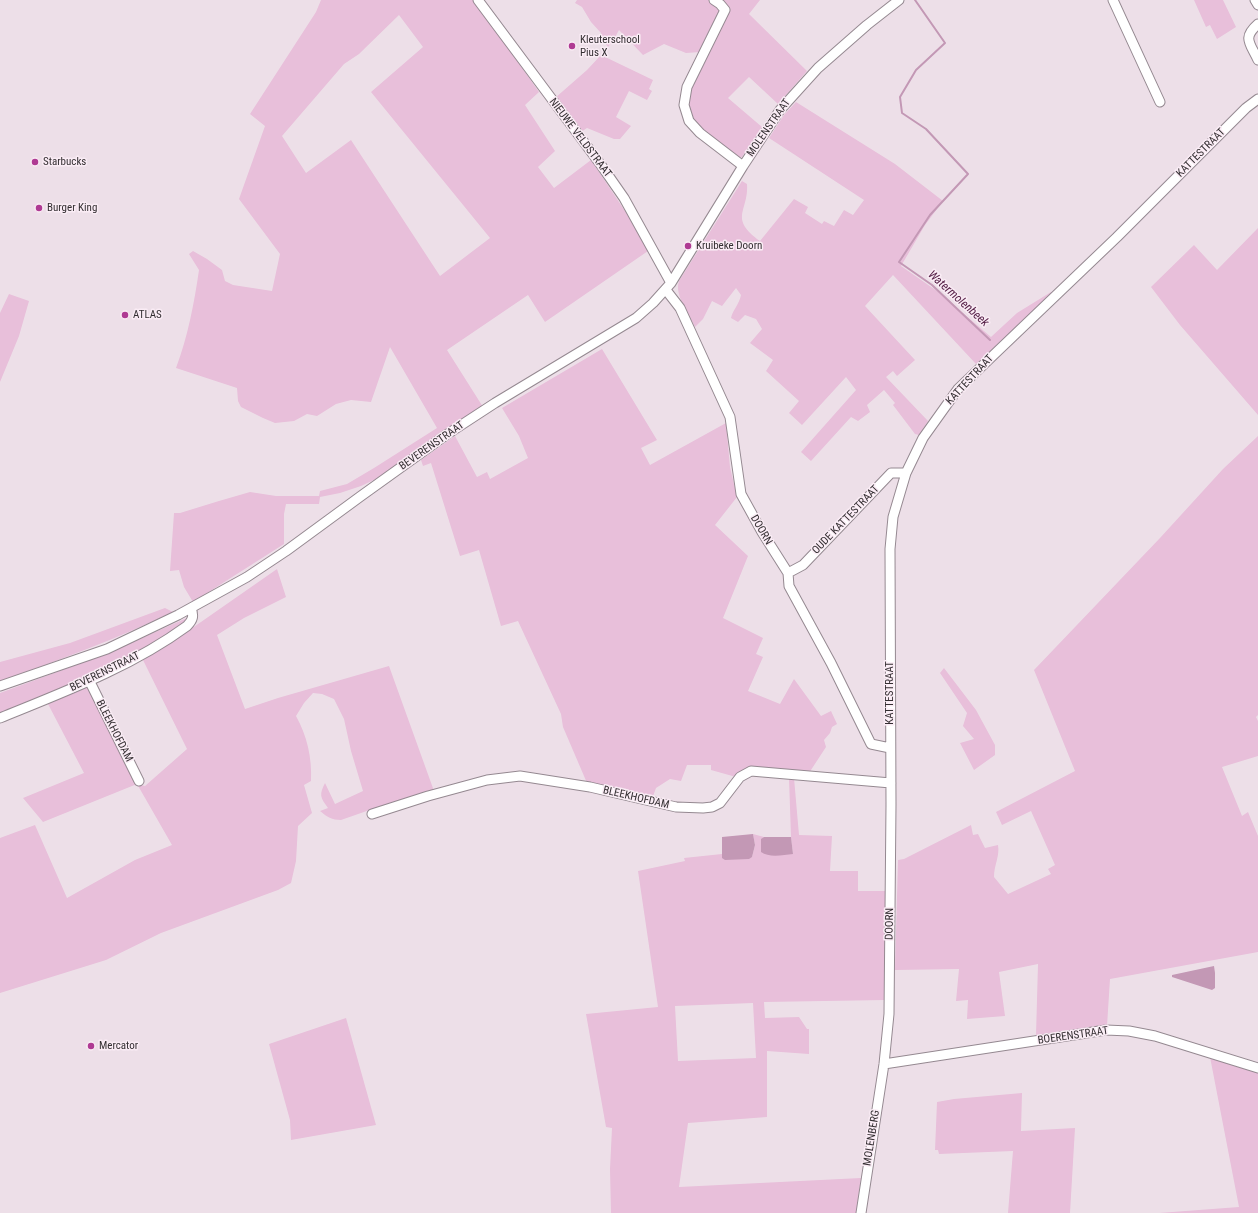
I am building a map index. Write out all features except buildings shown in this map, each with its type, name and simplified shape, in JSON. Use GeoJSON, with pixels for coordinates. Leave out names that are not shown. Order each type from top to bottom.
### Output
{"type":"FeatureCollection","features":[{"type":"Feature","properties":{"kind":"street","name":"NIEUWE VELDSTRAAT"},"geometry":{"type":"LineString","coordinates":[[478,0],[620,193],[668,286]]}},
{"type":"Feature","properties":{"kind":"street"},"geometry":{"type":"LineString","coordinates":[[714,0],[725,10],[687,87],[684,104],[689,121],[700,133],[743,166]]}},
{"type":"Feature","properties":{"kind":"street","name":"MOLENSTRAAT"},"geometry":{"type":"LineString","coordinates":[[668,286],[780,110],[818,68],[867,25],[899,0]]}},
{"type":"Feature","properties":{"kind":"street"},"geometry":{"type":"LineString","coordinates":[[1113,0],[1160,102]]}},
{"type":"Feature","properties":{"kind":"street"},"geometry":{"type":"LineString","coordinates":[[1256,0],[1258,5]]}},
{"type":"Feature","properties":{"kind":"street"},"geometry":{"type":"LineString","coordinates":[[1258,24],[1250,31],[1248,35],[1249,42],[1258,60]]}},
{"type":"Feature","properties":{"kind":"street","name":"KATTESTRAAT"},"geometry":{"type":"LineString","coordinates":[[891,783],[891,541],[893,517],[906,473],[923,438],[958,389],[1117,237],[1246,108],[1258,99]]}},
{"type":"Feature","properties":{"kind":"street","name":"DOORN"},"geometry":{"type":"LineString","coordinates":[[668,286],[680,308],[730,417],[741,494],[762,532],[788,573],[789,586],[831,663],[871,744],[890,748]]}},
{"type":"Feature","properties":{"kind":"street","name":"BEVERENSTRAAT"},"geometry":{"type":"LineString","coordinates":[[0,686],[107,649],[191,608],[247,577],[286,551],[446,435],[495,403],[636,318],[668,286]]}},
{"type":"Feature","properties":{"kind":"street","name":"OUDE KATTESTRAAT"},"geometry":{"type":"LineString","coordinates":[[788,573],[803,565],[891,473],[906,473]]}},
{"type":"Feature","properties":{"kind":"street","name":"BEVERENSTRAAT"},"geometry":{"type":"LineString","coordinates":[[0,718],[90,682],[138,657],[188,626],[192,622],[193,617],[191,608]]}},
{"type":"Feature","properties":{"kind":"street","name":"BLEEKHOFDAM"},"geometry":{"type":"LineString","coordinates":[[90,682],[139,781]]}},
{"type":"Feature","properties":{"kind":"street","name":"BLEEKHOFDAM"},"geometry":{"type":"LineString","coordinates":[[372,814],[428,796],[487,780],[520,776],[590,787],[676,806],[695,808],[712,807],[720,803],[740,777],[751,771],[891,783]]}},
{"type":"Feature","properties":{"kind":"street","name":"DOORN"},"geometry":{"type":"LineString","coordinates":[[884,1064],[889,1014],[891,783]]}},
{"type":"Feature","properties":{"kind":"street","name":"BOERENSTRAAT"},"geometry":{"type":"LineString","coordinates":[[884,1064],[1106,1030],[1129,1031],[1155,1036],[1258,1068]]}},
{"type":"Feature","properties":{"kind":"street","name":"MOLENBERG"},"geometry":{"type":"LineString","coordinates":[[861,1213],[884,1064]]}},
{"type":"Feature","properties":{"kind":"shaded area"},"geometry":{"type":"Polygon","coordinates":[[[321,0],[474,0],[539,92],[525,105],[555,151],[538,167],[554,188],[591,160],[625,211],[648,251],[545,322],[528,295],[447,350],[483,407],[378,478],[340,493],[320,497],[319,504],[286,504],[284,514],[284,544],[193,602],[184,587],[179,570],[170,571],[174,513],[180,513],[250,492],[276,496],[319,496],[320,491],[347,484],[437,428],[390,347],[371,402],[351,400],[336,404],[317,416],[307,414],[294,421],[275,423],[241,407],[238,401],[237,388],[176,368],[190,320],[199,270],[189,254],[193,251],[207,259],[222,270],[225,281],[233,285],[272,291],[280,254],[239,199],[265,126],[250,114],[316,12],[321,0]],[[399,15],[359,54],[344,64],[282,136],[306,173],[351,140],[440,276],[490,238],[371,92],[423,47],[399,15]]]}},
{"type":"Feature","properties":{"kind":"shaded area"},"geometry":{"type":"Polygon","coordinates":[[[577,0],[760,0],[749,14],[807,71],[778,104],[749,77],[728,98],[762,127],[742,157],[738,158],[692,119],[688,105],[691,89],[707,55],[700,52],[686,53],[664,44],[643,55],[619,30],[608,47],[603,40],[601,33],[591,22],[582,7],[575,3],[577,0]]]}},
{"type":"Feature","properties":{"kind":"shaded area"},"geometry":{"type":"Polygon","coordinates":[[[1194,0],[1223,0],[1236,27],[1217,39],[1210,25],[1206,27],[1194,0]]]}},
{"type":"Feature","properties":{"kind":"shaded area"},"geometry":{"type":"Polygon","coordinates":[[[601,55],[653,80],[649,89],[652,91],[647,100],[629,91],[616,117],[631,126],[620,139],[614,139],[587,128],[581,132],[555,98],[587,70],[601,55]]]}},
{"type":"Feature","properties":{"kind":"shaded area"},"geometry":{"type":"Polygon","coordinates":[[[796,102],[895,164],[943,201],[925,225],[901,266],[937,291],[991,337],[1017,313],[1051,292],[1053,294],[976,364],[893,275],[865,306],[915,360],[897,376],[893,371],[886,377],[928,421],[919,435],[915,434],[893,405],[895,403],[884,390],[867,405],[870,412],[858,421],[851,417],[811,461],[801,452],[856,390],[846,377],[802,425],[789,413],[799,401],[766,371],[773,360],[750,343],[762,329],[756,319],[745,315],[738,322],[731,318],[741,295],[736,288],[722,306],[712,301],[703,319],[695,327],[680,298],[678,286],[679,281],[742,181],[747,184],[747,193],[742,220],[750,233],[760,241],[794,199],[808,207],[805,213],[822,224],[824,221],[834,226],[844,210],[853,215],[864,200],[769,138],[784,115],[796,102]]]}},
{"type":"Feature","properties":{"kind":"shaded area"},"geometry":{"type":"Polygon","coordinates":[[[1258,228],[1258,415],[1180,325],[1151,287],[1194,245],[1217,270],[1258,228]]]}},
{"type":"Feature","properties":{"kind":"shaded area"},"geometry":{"type":"Polygon","coordinates":[[[9,294],[29,301],[19,336],[0,382],[0,313],[9,294]]]}},
{"type":"Feature","properties":{"kind":"shaded area"},"geometry":{"type":"Polygon","coordinates":[[[602,349],[657,440],[641,448],[650,465],[726,423],[730,467],[737,497],[715,525],[748,556],[723,618],[763,638],[756,654],[763,657],[748,691],[780,704],[794,679],[821,716],[831,711],[837,724],[832,727],[830,733],[824,740],[826,747],[809,773],[754,767],[744,770],[736,777],[711,770],[711,765],[687,765],[681,781],[670,779],[656,788],[652,799],[624,797],[573,789],[574,781],[587,783],[563,727],[561,714],[518,621],[501,626],[479,550],[460,556],[431,463],[423,466],[421,460],[455,436],[477,477],[487,472],[490,479],[528,458],[519,436],[502,408],[602,349]]]}},
{"type":"Feature","properties":{"kind":"shaded area"},"geometry":{"type":"Polygon","coordinates":[[[1258,436],[1258,715],[1256,717],[1258,721],[1258,756],[1222,767],[1242,816],[1248,812],[1258,836],[1258,952],[1110,979],[1107,1026],[1036,1035],[1038,964],[999,972],[1005,1016],[967,1019],[968,1000],[956,1001],[959,969],[895,970],[898,860],[904,859],[971,825],[973,835],[978,834],[985,848],[998,845],[994,877],[1008,894],[1051,874],[1048,869],[1055,865],[1031,811],[1002,825],[996,812],[1075,771],[1034,670],[1160,538],[1223,469],[1258,436]]]}},
{"type":"Feature","properties":{"kind":"shaded area"},"geometry":{"type":"Polygon","coordinates":[[[277,569],[286,597],[244,618],[217,635],[245,709],[389,666],[434,791],[381,806],[341,820],[332,819],[320,811],[328,808],[321,796],[325,783],[335,804],[363,791],[351,751],[344,719],[334,699],[322,694],[313,693],[304,703],[296,716],[306,739],[310,755],[311,781],[304,785],[312,813],[298,826],[296,861],[291,883],[278,890],[161,933],[106,960],[0,993],[0,838],[35,825],[67,898],[135,860],[172,845],[137,784],[145,786],[187,749],[143,660],[178,638],[277,569]]]}},
{"type":"Feature","properties":{"kind":"shaded area"},"geometry":{"type":"Polygon","coordinates":[[[165,608],[173,612],[88,649],[0,681],[0,662],[70,643],[165,608]]]}},
{"type":"Feature","properties":{"kind":"shaded area"},"geometry":{"type":"Polygon","coordinates":[[[189,617],[188,623],[130,658],[0,714],[0,693],[106,654],[189,617]]]}},
{"type":"Feature","properties":{"kind":"shaded area"},"geometry":{"type":"Polygon","coordinates":[[[944,668],[976,710],[995,745],[995,755],[974,770],[960,743],[974,739],[963,726],[967,713],[940,673],[944,668]]]}},
{"type":"Feature","properties":{"kind":"shaded area"},"geometry":{"type":"Polygon","coordinates":[[[87,687],[137,784],[43,822],[23,798],[84,773],[48,704],[87,687]]]}},
{"type":"Feature","properties":{"kind":"shaded area"},"geometry":{"type":"Polygon","coordinates":[[[789,778],[794,778],[799,835],[832,836],[830,871],[858,871],[858,891],[885,891],[885,1000],[764,1002],[765,1018],[799,1017],[807,1029],[809,1029],[809,1054],[767,1051],[767,1117],[688,1123],[679,1187],[861,1178],[856,1213],[611,1213],[610,1169],[612,1128],[606,1127],[586,1014],[658,1007],[638,871],[685,861],[684,858],[722,854],[722,858],[752,857],[755,845],[753,834],[764,837],[761,840],[761,852],[793,854],[789,778]],[[753,1003],[675,1006],[678,1061],[756,1058],[753,1003]]]}},
{"type":"Feature","properties":{"kind":"shaded area"},"geometry":{"type":"Polygon","coordinates":[[[753,834],[755,845],[752,857],[749,859],[725,860],[722,858],[722,837],[753,834]]]}},
{"type":"Feature","properties":{"kind":"shaded area"},"geometry":{"type":"Polygon","coordinates":[[[764,837],[791,837],[793,854],[772,856],[764,854],[761,852],[761,839],[764,837]]]}},
{"type":"Feature","properties":{"kind":"shaded area"},"geometry":{"type":"Polygon","coordinates":[[[1214,966],[1215,988],[1212,990],[1172,977],[1172,975],[1214,966]]]}},
{"type":"Feature","properties":{"kind":"shaded area"},"geometry":{"type":"Polygon","coordinates":[[[346,1018],[376,1125],[291,1140],[290,1120],[269,1044],[346,1018]]]}},
{"type":"Feature","properties":{"kind":"shaded area"},"geometry":{"type":"Polygon","coordinates":[[[1210,1057],[1258,1071],[1258,1213],[1159,1213],[1239,1207],[1210,1057]]]}},
{"type":"Feature","properties":{"kind":"shaded area"},"geometry":{"type":"Polygon","coordinates":[[[1022,1093],[1021,1131],[1075,1128],[1070,1213],[1008,1213],[1013,1151],[939,1154],[938,1150],[935,1150],[937,1102],[1022,1093]]]}},
{"type":"Feature","properties":{"kind":"waterway","name":"Watermolenbeek"},"geometry":{"type":"LineString","coordinates":[[915,0],[945,43],[916,70],[900,97],[902,113],[926,129],[968,174],[930,215],[899,262],[932,285],[990,340]]}},
{"type":"Feature","properties":{"kind":"place","name":"Kleuterschool Pius X"},"geometry":{"type":"Point","coordinates":[572,46]}},
{"type":"Feature","properties":{"kind":"place","name":"Starbucks"},"geometry":{"type":"Point","coordinates":[35,162]}},
{"type":"Feature","properties":{"kind":"place","name":"Burger King"},"geometry":{"type":"Point","coordinates":[39,208]}},
{"type":"Feature","properties":{"kind":"place","name":"Kruibeke Doorn"},"geometry":{"type":"Point","coordinates":[688,246]}},
{"type":"Feature","properties":{"kind":"place","name":"ATLAS"},"geometry":{"type":"Point","coordinates":[125,315]}},
{"type":"Feature","properties":{"kind":"place","name":"Mercator"},"geometry":{"type":"Point","coordinates":[91,1046]}}]}
